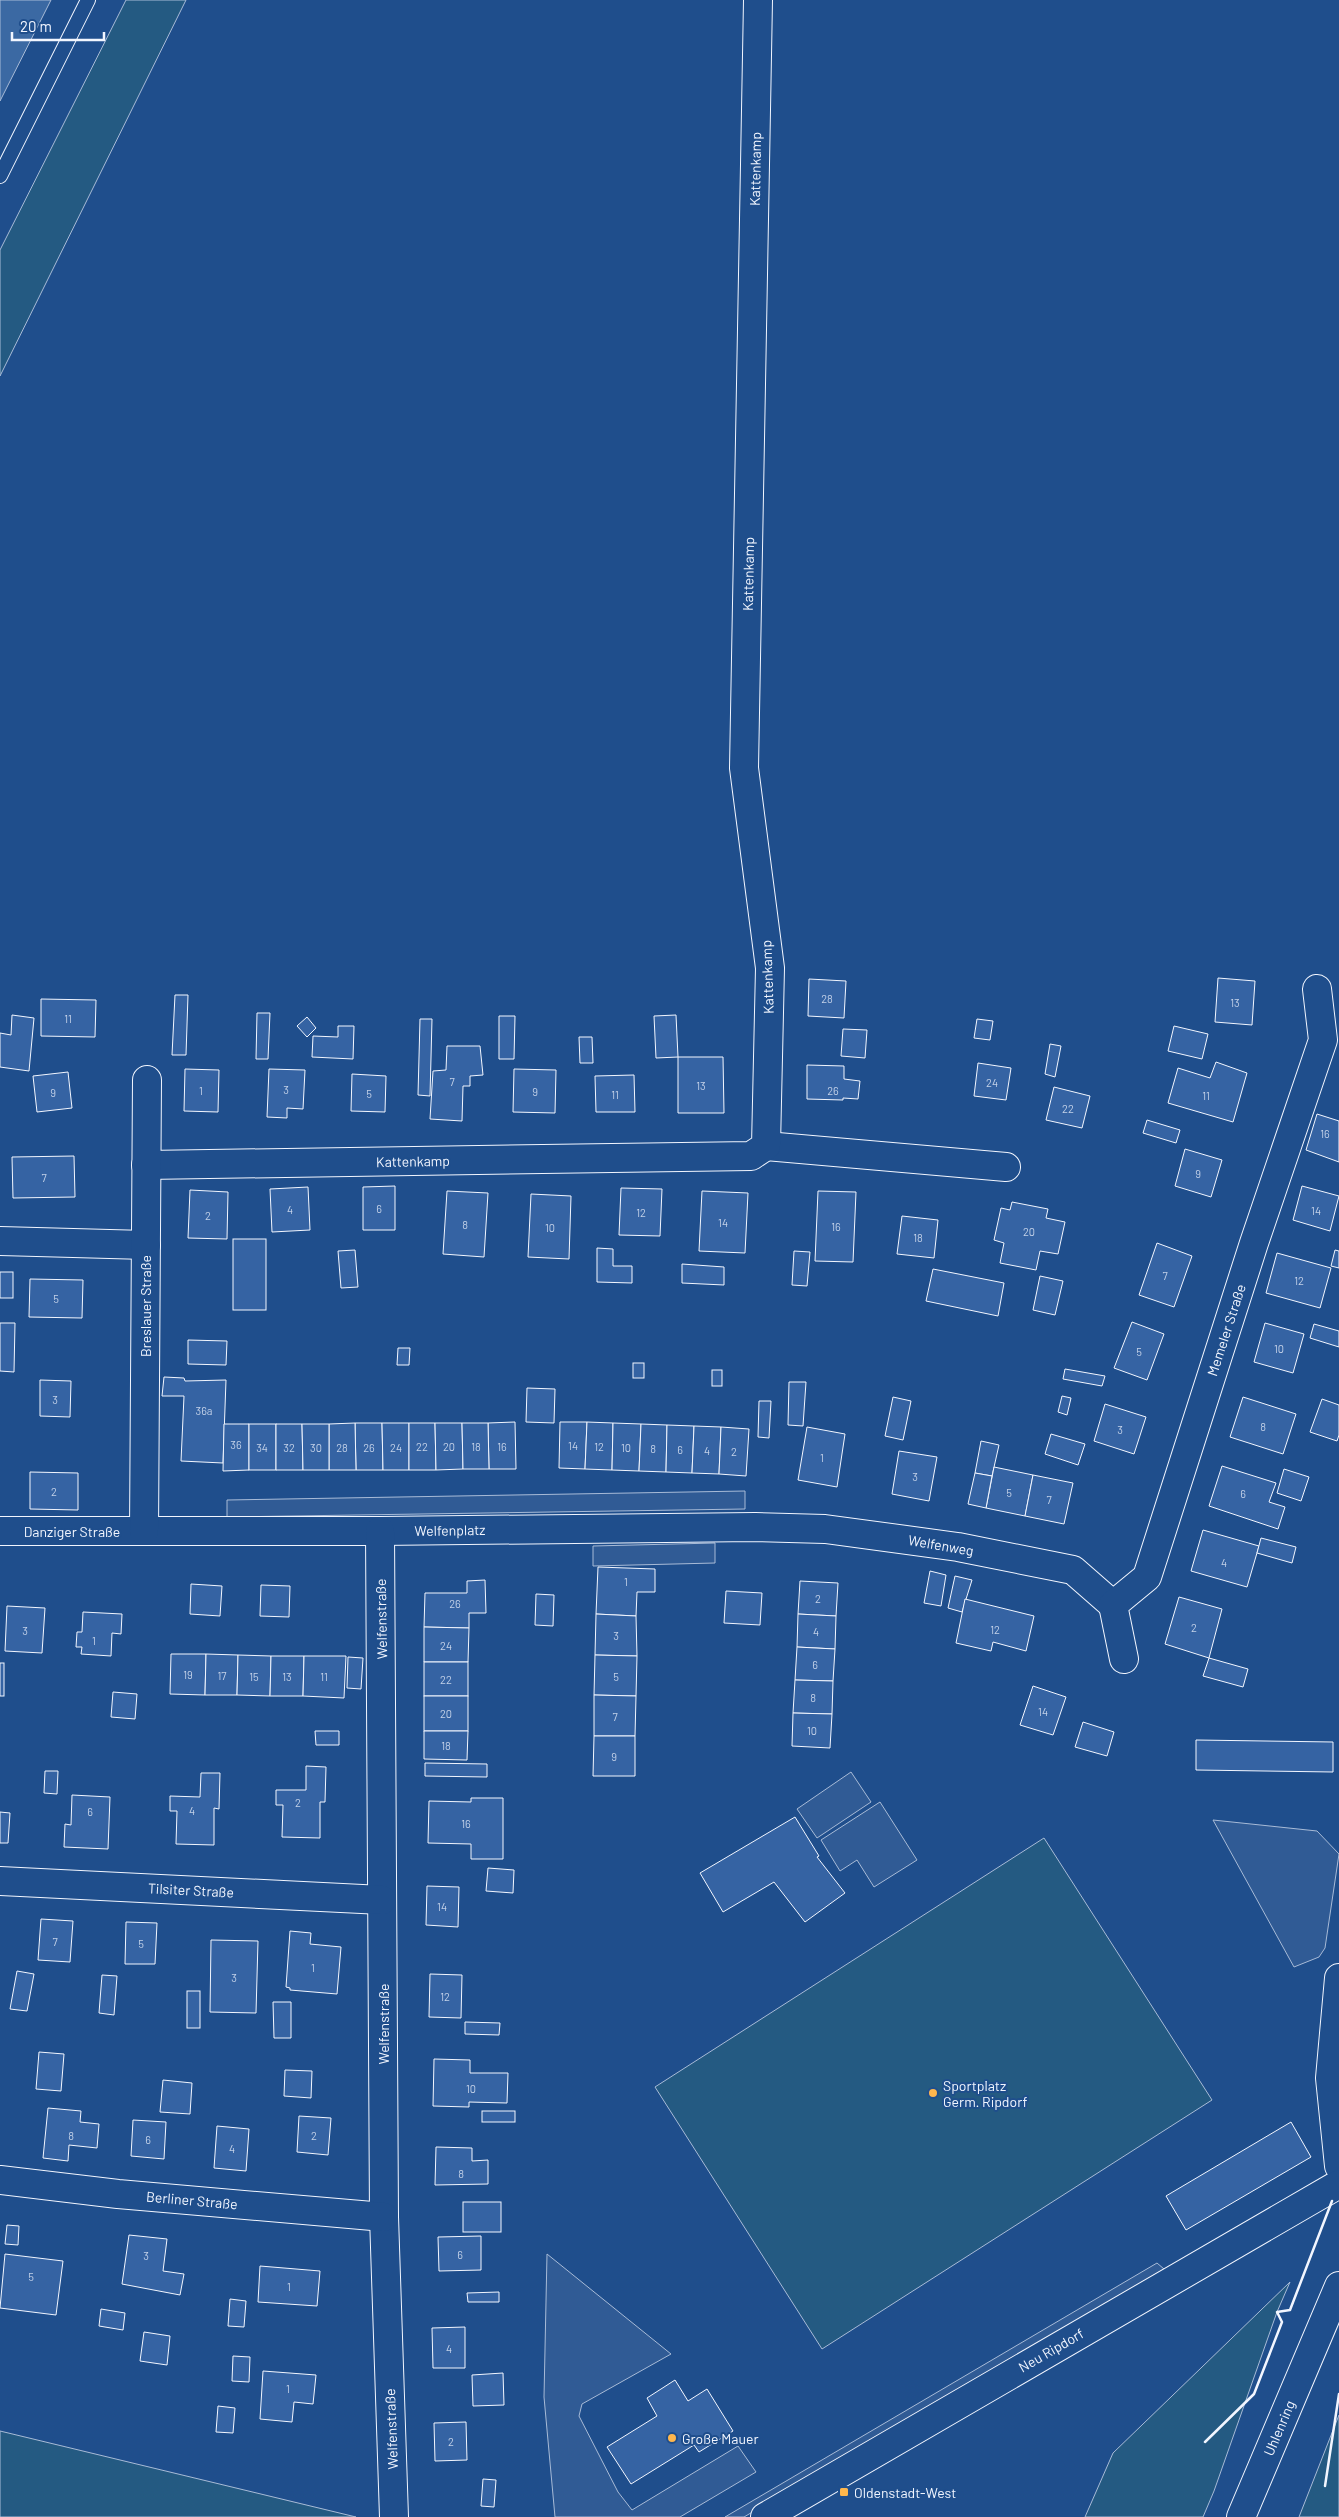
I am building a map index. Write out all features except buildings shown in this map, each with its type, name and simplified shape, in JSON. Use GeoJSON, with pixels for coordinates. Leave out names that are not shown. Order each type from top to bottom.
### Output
{"type":"FeatureCollection","features":[{"type":"Feature","properties":{"kind":"main road","name":"Kattenkamp"},"geometry":{"type":"LineString","coordinates":[[758,0],[744,768],[770,968],[766,1146]]}},
{"type":"Feature","properties":{"kind":"main road","name":"Memeler Straße"},"geometry":{"type":"LineString","coordinates":[[1113,1605],[1146,1577],[1254,1243],[1323,1040],[1317,988]]}},
{"type":"Feature","properties":{"kind":"main road","name":"Breslauer Straße"},"geometry":{"type":"LineString","coordinates":[[144,1531],[147,1080]]}},
{"type":"Feature","properties":{"kind":"main road","name":"Kattenkamp"},"geometry":{"type":"LineString","coordinates":[[146,1165],[751,1156],[766,1146],[1006,1166]]}},
{"type":"Feature","properties":{"kind":"main road"},"geometry":{"type":"LineString","coordinates":[[0,1240],[146,1245]]}},
{"type":"Feature","properties":{"kind":"main road","name":"Welfenweg"},"geometry":{"type":"LineString","coordinates":[[756,1527],[825,1529],[866,1533],[958,1547],[1073,1570],[1113,1605]]}},
{"type":"Feature","properties":{"kind":"main road","name":"Welfenplatz"},"geometry":{"type":"LineString","coordinates":[[144,1531],[380,1531],[756,1527]]}},
{"type":"Feature","properties":{"kind":"main road","name":"Danziger Straße"},"geometry":{"type":"LineString","coordinates":[[0,1532],[144,1531]]}},
{"type":"Feature","properties":{"kind":"main road","name":"Welfenstraße"},"geometry":{"type":"LineString","coordinates":[[380,1531],[383,1719],[384,2217],[394,2517]]}},
{"type":"Feature","properties":{"kind":"main road"},"geometry":{"type":"LineString","coordinates":[[1113,1605],[1124,1659]]}},
{"type":"Feature","properties":{"kind":"main road","name":"Tilsiter Straße"},"geometry":{"type":"LineString","coordinates":[[0,1881],[382,1900]]}},
{"type":"Feature","properties":{"kind":"main road"},"geometry":{"type":"LineString","coordinates":[[1339,1978],[1330,2078],[1339,2166]]}},
{"type":"Feature","properties":{"kind":"main road","name":"Berliner Straße"},"geometry":{"type":"LineString","coordinates":[[0,2180],[118,2194],[384,2217]]}},
{"type":"Feature","properties":{"kind":"main road","name":"Neu Ripdorf"},"geometry":{"type":"LineString","coordinates":[[765,2517],[1339,2184]]}},
{"type":"Feature","properties":{"kind":"main road","name":"Uhlenring"},"geometry":{"type":"LineString","coordinates":[[1240,2517],[1339,2286]]}},
{"type":"Feature","properties":{"kind":"lane"},"geometry":{"type":"LineString","coordinates":[[0,176],[88,0]]}},
{"type":"Feature","properties":{"kind":"shaded area"},"geometry":{"type":"Polygon","coordinates":[[[0,0],[51,0],[0,101],[0,0]]]}},
{"type":"Feature","properties":{"kind":"shaded area"},"geometry":{"type":"Polygon","coordinates":[[[126,0],[186,0],[0,376],[0,250],[126,0]]]}},
{"type":"Feature","properties":{"kind":"shaded area"},"geometry":{"type":"Polygon","coordinates":[[[745,1491],[745,1509],[227,1517],[227,1500],[745,1491]]]}},
{"type":"Feature","properties":{"kind":"shaded area"},"geometry":{"type":"Polygon","coordinates":[[[715,1543],[715,1563],[593,1566],[593,1546],[715,1543]]]}},
{"type":"Feature","properties":{"kind":"shaded area"},"geometry":{"type":"Polygon","coordinates":[[[851,1772],[871,1802],[817,1838],[797,1809],[851,1772]]]}},
{"type":"Feature","properties":{"kind":"shaded area"},"geometry":{"type":"Polygon","coordinates":[[[880,1802],[917,1860],[874,1887],[857,1860],[840,1871],[821,1840],[880,1802]]]}},
{"type":"Feature","properties":{"kind":"shaded area"},"geometry":{"type":"Polygon","coordinates":[[[1213,1820],[1317,1831],[1339,1854],[1325,1948],[1319,1957],[1294,1967],[1213,1820]]]}},
{"type":"Feature","properties":{"kind":"shaded area","name":"Sportplatz Germ. Ripdorf"},"geometry":{"type":"Polygon","coordinates":[[[1044,1838],[1212,2100],[822,2349],[655,2087],[1044,1838]]]}},
{"type":"Feature","properties":{"kind":"shaded area"},"geometry":{"type":"Polygon","coordinates":[[[547,2254],[671,2354],[582,2404],[579,2416],[618,2492],[632,2510],[738,2446],[756,2472],[680,2517],[555,2517],[544,2397],[547,2254]]]}},
{"type":"Feature","properties":{"kind":"shaded area"},"geometry":{"type":"Polygon","coordinates":[[[1157,2263],[1164,2269],[744,2517],[725,2517],[1157,2263]]]}},
{"type":"Feature","properties":{"kind":"shaded area"},"geometry":{"type":"Polygon","coordinates":[[[1290,2282],[1277,2312],[1214,2491],[1203,2517],[1085,2517],[1113,2453],[1290,2282]]]}},
{"type":"Feature","properties":{"kind":"shaded area"},"geometry":{"type":"Polygon","coordinates":[[[1339,2415],[1339,2517],[1299,2517],[1339,2415]]]}},
{"type":"Feature","properties":{"kind":"shaded area"},"geometry":{"type":"Polygon","coordinates":[[[0,2431],[356,2517],[0,2517],[0,2431]]]}},
{"type":"Feature","properties":{"kind":"wall"},"geometry":{"type":"LineString","coordinates":[[1205,2442],[1254,2394],[1282,2322],[1277,2312],[1290,2310],[1332,2201]]}},
{"type":"Feature","properties":{"kind":"wall"},"geometry":{"type":"LineString","coordinates":[[1325,2486],[1339,2394]]}},
{"type":"Feature","properties":{"kind":"place","name":"Sportplatz Germ. Ripdorf"},"geometry":{"type":"Point","coordinates":[933,2093]}},
{"type":"Feature","properties":{"kind":"place","name":"Große Mauer"},"geometry":{"type":"Point","coordinates":[672,2438]}},
{"type":"Feature","properties":{"kind":"place","name":"Oldenstadt-West"},"geometry":{"type":"Point","coordinates":[844,2492]}}]}
